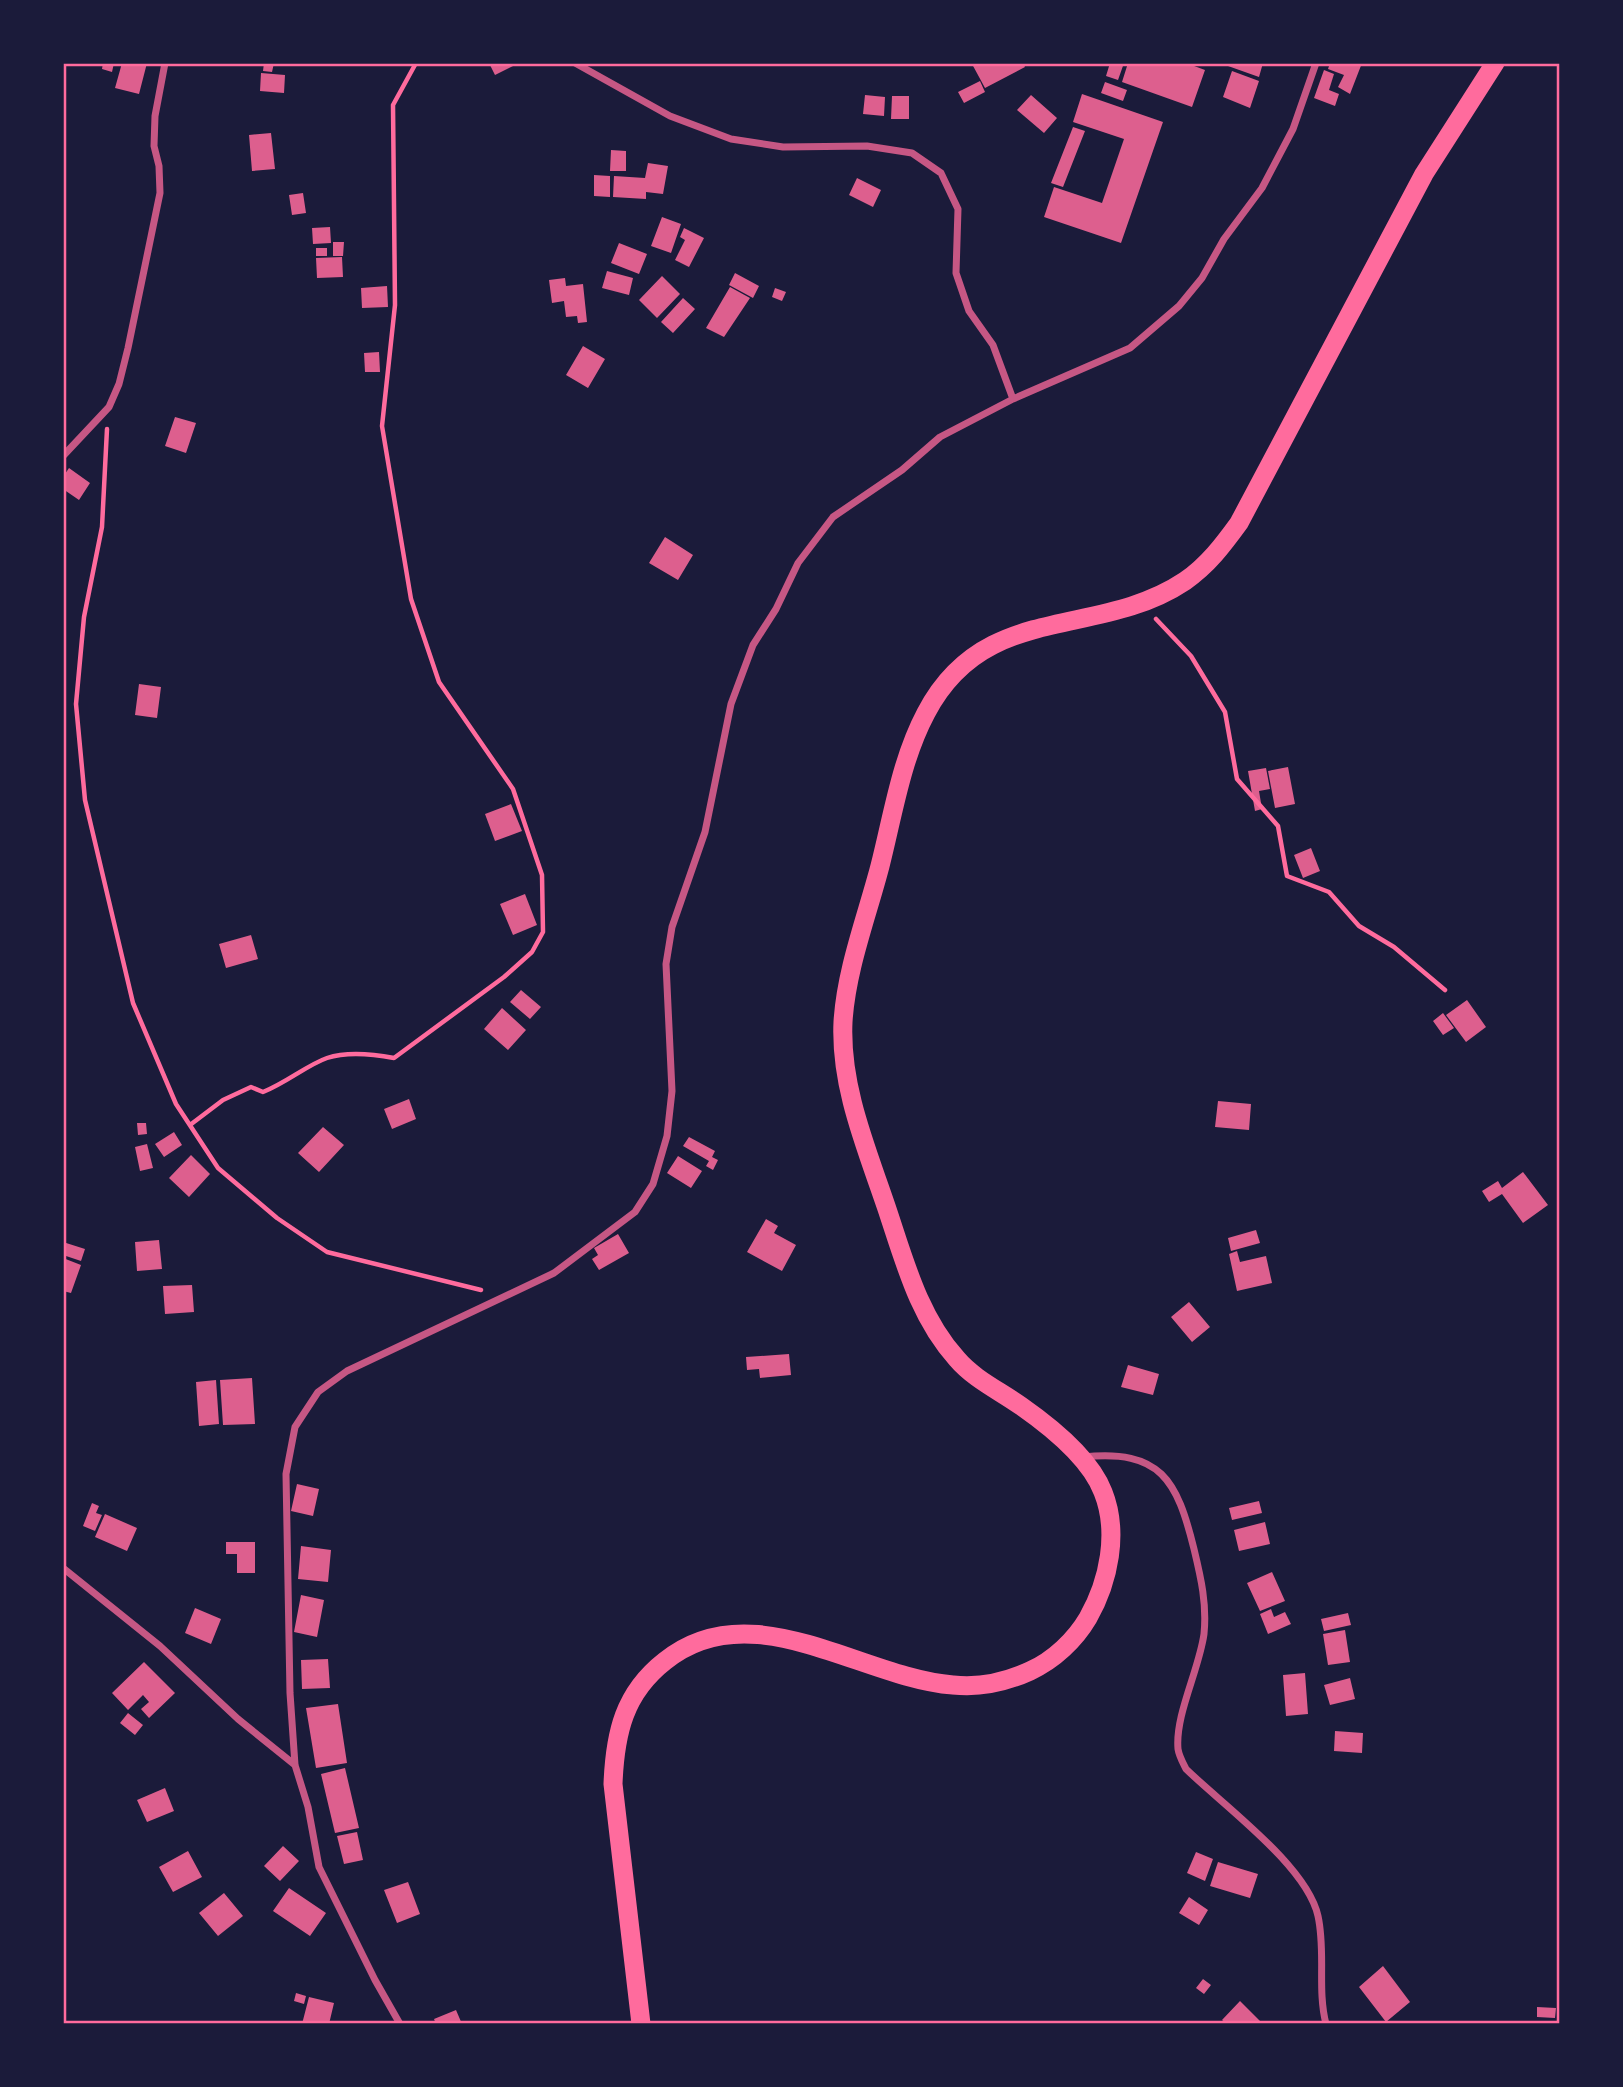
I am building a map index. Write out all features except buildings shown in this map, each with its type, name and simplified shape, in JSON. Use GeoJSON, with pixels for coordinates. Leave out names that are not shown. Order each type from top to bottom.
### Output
{"type":"FeatureCollection","features":[{"type":"Feature","properties":{"kind":"highway"},"geometry":{"type":"LineString","coordinates":[[642,2024],[613,1784],[615,1747],[623,1715],[634,1691],[680,1650],[707,1639],[738,1633],[813,1646],[920,1679],[955,1686],[1003,1682],[1039,1667],[1061,1651],[1089,1617],[1108,1569],[1110,1520],[1103,1491],[1079,1457],[1022,1407],[959,1362],[935,1331],[918,1298],[853,1112],[843,1022],[892,809],[923,717],[939,690],[965,663],[990,645],[1032,628],[1138,601],[1182,583],[1216,556],[1239,523],[1424,174],[1495,63]]}},
{"type":"Feature","properties":{"kind":"street"},"geometry":{"type":"LineString","coordinates":[[63,456],[108,407],[119,384],[160,193],[159,166],[154,146],[155,116],[165,63]]}},
{"type":"Feature","properties":{"kind":"street"},"geometry":{"type":"LineString","coordinates":[[575,63],[670,116],[731,139],[783,147],[867,146],[901,151],[912,153],[941,173],[958,209],[957,273],[969,311],[993,345],[1013,399]]}},
{"type":"Feature","properties":{"kind":"street"},"geometry":{"type":"LineString","coordinates":[[400,2024],[324,1880],[295,1765],[290,1693],[285,1489],[295,1427],[318,1392],[347,1371],[554,1273],[635,1212],[653,1184],[667,1136],[671,1091],[665,1004],[666,964],[673,928],[705,832],[731,704],[753,645],[776,610],[797,563],[833,517],[902,470],[940,437],[1013,399],[1129,348],[1178,306],[1202,278],[1224,239],[1262,188],[1293,130],[1316,63]]}},
{"type":"Feature","properties":{"kind":"street"},"geometry":{"type":"LineString","coordinates":[[1079,1457],[1115,1454],[1136,1460],[1158,1470],[1183,1504],[1206,1606],[1199,1663],[1180,1724],[1178,1750],[1186,1769],[1304,1883],[1318,1917],[1321,2006],[1326,2024]]}},
{"type":"Feature","properties":{"kind":"street"},"geometry":{"type":"LineString","coordinates":[[63,1567],[160,1646],[239,1719],[295,1765]]}},
{"type":"Feature","properties":{"kind":"path"},"geometry":{"type":"LineString","coordinates":[[190,1125],[223,1100],[251,1087],[263,1092],[287,1083],[327,1059],[367,1053],[394,1058],[504,977],[532,952],[543,933],[542,875],[513,789],[439,682],[411,599],[382,426],[394,305],[393,105],[416,63]]}},
{"type":"Feature","properties":{"kind":"path"},"geometry":{"type":"LineString","coordinates":[[108,407],[102,527],[84,617],[76,704],[85,800],[132,1003],[176,1104],[218,1168],[277,1218],[327,1252],[507,1296]]}},
{"type":"Feature","properties":{"kind":"path"},"geometry":{"type":"LineString","coordinates":[[1138,601],[1191,656],[1225,712],[1237,779],[1278,827],[1286,876],[1329,892],[1359,926],[1394,947],[1445,990]]}}]}
